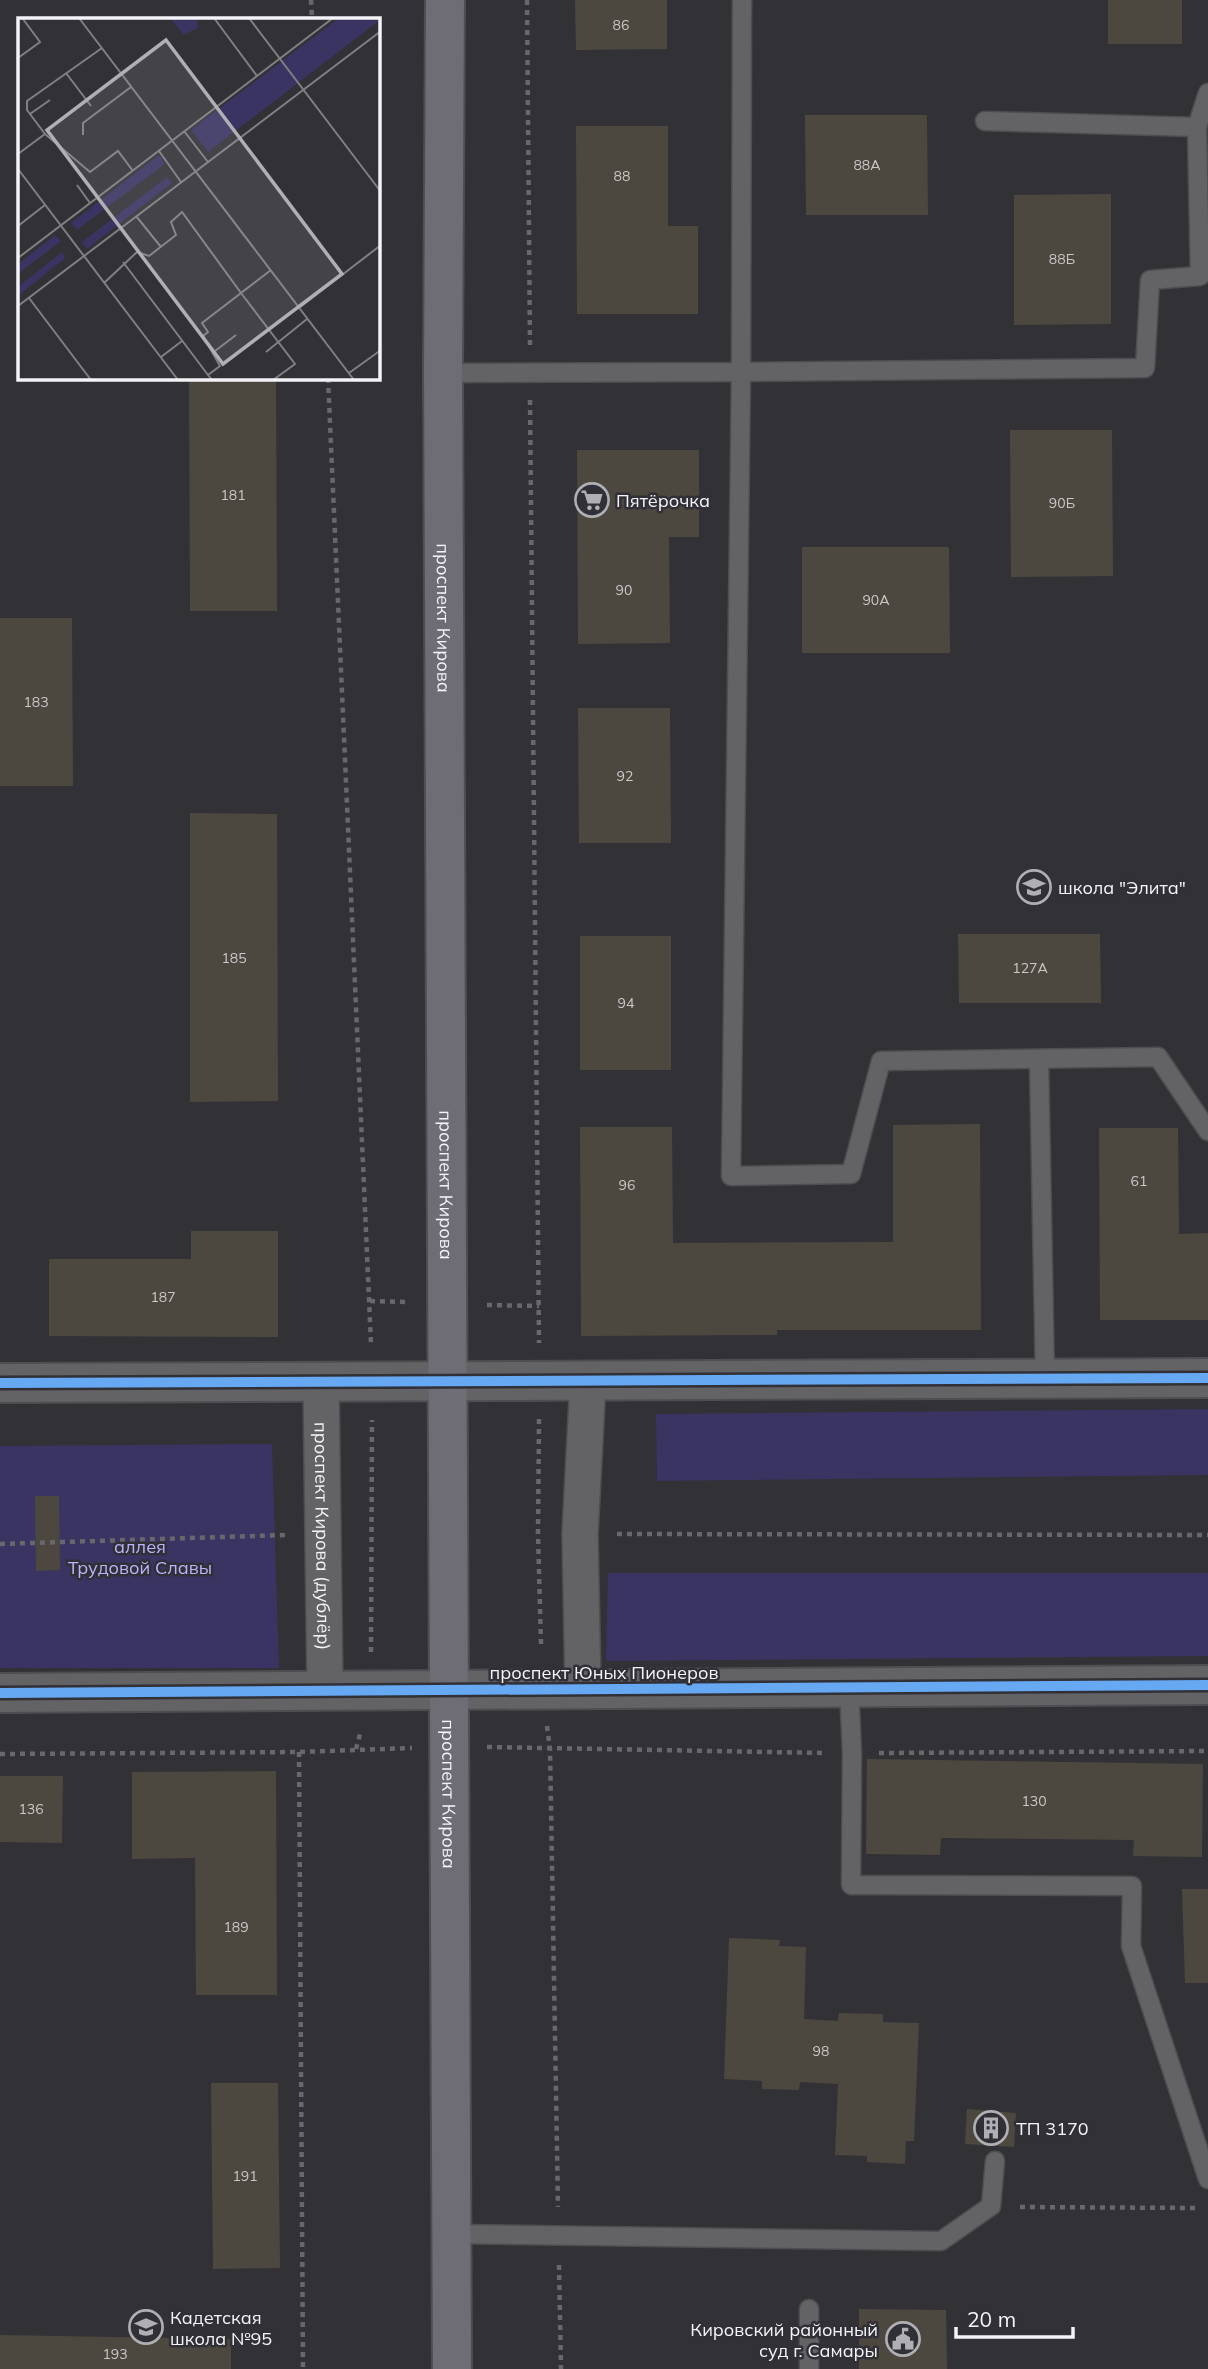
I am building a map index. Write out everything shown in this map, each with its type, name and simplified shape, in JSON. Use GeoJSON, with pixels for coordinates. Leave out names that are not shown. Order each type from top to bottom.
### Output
{"type":"FeatureCollection","features":[{"type":"Feature","properties":{"kind":"main road","name":"проспект Кирова"},"geometry":{"type":"LineString","coordinates":[[445,0],[443,373],[452,2369]]}},
{"type":"Feature","properties":{"kind":"street"},"geometry":{"type":"LineString","coordinates":[[0,1383],[1208,1378]]}},
{"type":"Feature","properties":{"kind":"street"},"geometry":{"type":"LineString","coordinates":[[583,1689],[580,1534],[588,1381]]}},
{"type":"Feature","properties":{"kind":"street","name":"проспект Кирова (дублёр)"},"geometry":{"type":"LineString","coordinates":[[321,1382],[325,1691]]}},
{"type":"Feature","properties":{"kind":"street","name":"проспект Юных Пионеров"},"geometry":{"type":"LineString","coordinates":[[0,1693],[1208,1685]]}},
{"type":"Feature","properties":{"kind":"lane"},"geometry":{"type":"LineString","coordinates":[[742,0],[741,372],[731,1176],[851,1174],[881,1061],[1158,1057],[1208,1131]]}},
{"type":"Feature","properties":{"kind":"lane"},"geometry":{"type":"LineString","coordinates":[[443,373],[1145,368],[1150,280],[1200,276],[1198,127],[1208,93]]}},
{"type":"Feature","properties":{"kind":"lane"},"geometry":{"type":"LineString","coordinates":[[985,121],[1198,127]]}},
{"type":"Feature","properties":{"kind":"lane"},"geometry":{"type":"LineString","coordinates":[[1039,1060],[1045,1379]]}},
{"type":"Feature","properties":{"kind":"lane"},"geometry":{"type":"LineString","coordinates":[[849,1687],[852,1753],[851,1885],[1132,1886],[1131,1946],[1208,2179]]}},
{"type":"Feature","properties":{"kind":"lane"},"geometry":{"type":"LineString","coordinates":[[451,2234],[942,2241],[991,2206],[995,2161]]}},
{"type":"Feature","properties":{"kind":"lane"},"geometry":{"type":"LineString","coordinates":[[809,2309],[809,2369]]}},
{"type":"Feature","properties":{"kind":"path"},"geometry":{"type":"LineString","coordinates":[[311,0],[312,18]]}},
{"type":"Feature","properties":{"kind":"path"},"geometry":{"type":"LineString","coordinates":[[527,0],[538,1534],[542,1690],[551,1749],[561,2369]]}},
{"type":"Feature","properties":{"kind":"path"},"geometry":{"type":"LineString","coordinates":[[328,380],[373,1381],[372,1691],[356,1749]]}},
{"type":"Feature","properties":{"kind":"path"},"geometry":{"type":"LineString","coordinates":[[0,1544],[323,1534],[371,1535]]}},
{"type":"Feature","properties":{"kind":"path"},"geometry":{"type":"LineString","coordinates":[[538,1534],[1208,1535]]}},
{"type":"Feature","properties":{"kind":"path"},"geometry":{"type":"LineString","coordinates":[[0,1754],[299,1752],[449,1746]]}},
{"type":"Feature","properties":{"kind":"path"},"geometry":{"type":"LineString","coordinates":[[299,1752],[303,2369]]}},
{"type":"Feature","properties":{"kind":"path"},"geometry":{"type":"LineString","coordinates":[[991,2206],[1208,2208]]}},
{"type":"Feature","properties":{"kind":"green space"},"geometry":{"type":"Polygon","coordinates":[[[1208,1409],[1208,1475],[657,1481],[656,1414],[1208,1409]]]}},
{"type":"Feature","properties":{"kind":"green space","name":"аллея Трудовой Славы"},"geometry":{"type":"Polygon","coordinates":[[[272,1444],[279,1668],[0,1668],[0,1446],[272,1444]]]}},
{"type":"Feature","properties":{"kind":"green space"},"geometry":{"type":"Polygon","coordinates":[[[608,1573],[1208,1573],[1208,1656],[606,1661],[608,1573]]]}},
{"type":"Feature","properties":{"kind":"building"},"geometry":{"type":"Polygon","coordinates":[[[575,0],[667,0],[667,49],[576,50],[575,0]]]}},
{"type":"Feature","properties":{"kind":"building"},"geometry":{"type":"Polygon","coordinates":[[[1108,0],[1182,0],[1182,44],[1108,44],[1108,0]]]}},
{"type":"Feature","properties":{"kind":"building"},"geometry":{"type":"Polygon","coordinates":[[[805,115],[927,115],[928,215],[806,215],[805,115]]]}},
{"type":"Feature","properties":{"kind":"building"},"geometry":{"type":"Polygon","coordinates":[[[576,126],[668,126],[668,226],[698,226],[698,314],[577,314],[576,126]]]}},
{"type":"Feature","properties":{"kind":"building"},"geometry":{"type":"Polygon","coordinates":[[[1111,194],[1111,324],[1014,325],[1014,195],[1111,194]]]}},
{"type":"Feature","properties":{"kind":"building"},"geometry":{"type":"Polygon","coordinates":[[[189,380],[276,380],[277,611],[190,611],[189,380]]]}},
{"type":"Feature","properties":{"kind":"building"},"geometry":{"type":"Polygon","coordinates":[[[1010,430],[1112,430],[1113,576],[1011,577],[1010,430]]]}},
{"type":"Feature","properties":{"kind":"building"},"geometry":{"type":"Polygon","coordinates":[[[577,450],[699,450],[699,537],[669,537],[670,643],[578,644],[577,450]]]}},
{"type":"Feature","properties":{"kind":"building"},"geometry":{"type":"Polygon","coordinates":[[[802,547],[949,547],[950,653],[802,653],[802,547]]]}},
{"type":"Feature","properties":{"kind":"building"},"geometry":{"type":"Polygon","coordinates":[[[0,618],[72,618],[73,786],[0,786],[0,618]]]}},
{"type":"Feature","properties":{"kind":"building"},"geometry":{"type":"Polygon","coordinates":[[[578,708],[670,708],[671,843],[579,843],[578,708]]]}},
{"type":"Feature","properties":{"kind":"building"},"geometry":{"type":"Polygon","coordinates":[[[190,813],[277,814],[278,1101],[190,1102],[190,813]]]}},
{"type":"Feature","properties":{"kind":"building"},"geometry":{"type":"Polygon","coordinates":[[[958,934],[1100,934],[1101,1003],[959,1003],[958,934]]]}},
{"type":"Feature","properties":{"kind":"building"},"geometry":{"type":"Polygon","coordinates":[[[580,936],[671,936],[671,1070],[580,1070],[580,936]]]}},
{"type":"Feature","properties":{"kind":"building"},"geometry":{"type":"Polygon","coordinates":[[[980,1124],[981,1330],[777,1330],[777,1335],[581,1336],[580,1127],[672,1127],[673,1243],[893,1242],[893,1125],[980,1124]]]}},
{"type":"Feature","properties":{"kind":"building"},"geometry":{"type":"Polygon","coordinates":[[[1099,1128],[1178,1128],[1179,1234],[1208,1233],[1208,1320],[1100,1320],[1099,1128]]]}},
{"type":"Feature","properties":{"kind":"building"},"geometry":{"type":"Polygon","coordinates":[[[191,1231],[278,1231],[278,1337],[49,1336],[49,1259],[191,1259],[191,1231]]]}},
{"type":"Feature","properties":{"kind":"building"},"geometry":{"type":"Polygon","coordinates":[[[35,1496],[59,1496],[60,1570],[36,1571],[35,1496]]]}},
{"type":"Feature","properties":{"kind":"building"},"geometry":{"type":"Polygon","coordinates":[[[867,1759],[1203,1764],[1202,1857],[1133,1856],[1134,1840],[941,1838],[940,1855],[866,1854],[867,1759]]]}},
{"type":"Feature","properties":{"kind":"building"},"geometry":{"type":"Polygon","coordinates":[[[276,1771],[277,1995],[196,1995],[195,1858],[132,1859],[132,1772],[276,1771]]]}},
{"type":"Feature","properties":{"kind":"building"},"geometry":{"type":"Polygon","coordinates":[[[0,1776],[63,1776],[62,1843],[0,1842],[0,1776]]]}},
{"type":"Feature","properties":{"kind":"building"},"geometry":{"type":"Polygon","coordinates":[[[1182,1889],[1208,1889],[1208,1983],[1185,1983],[1182,1889]]]}},
{"type":"Feature","properties":{"kind":"building"},"geometry":{"type":"Polygon","coordinates":[[[729,1938],[780,1940],[779,1946],[806,1947],[804,2019],[838,2021],[839,2013],[883,2014],[883,2022],[919,2023],[914,2141],[906,2141],[905,2164],[867,2162],[867,2156],[835,2155],[838,2084],[800,2082],[799,2090],[762,2089],[762,2081],[724,2079],[729,1938]]]}},
{"type":"Feature","properties":{"kind":"building"},"geometry":{"type":"Polygon","coordinates":[[[211,2083],[278,2083],[280,2268],[213,2269],[211,2083]]]}},
{"type":"Feature","properties":{"kind":"building","name":"ТП 3170"},"geometry":{"type":"Polygon","coordinates":[[[967,2109],[1016,2113],[1014,2147],[965,2144],[967,2109]]]}},
{"type":"Feature","properties":{"kind":"building","name":"Кировский районный суд г. Самары"},"geometry":{"type":"Polygon","coordinates":[[[859,2309],[946,2310],[947,2369],[859,2369],[859,2309]]]}},
{"type":"Feature","properties":{"kind":"building"},"geometry":{"type":"Polygon","coordinates":[[[0,2335],[231,2339],[231,2369],[0,2369],[0,2335]]]}},
{"type":"Feature","properties":{"kind":"cycle path"},"geometry":{"type":"LineString","coordinates":[[0,1383],[1208,1378]]}},
{"type":"Feature","properties":{"kind":"cycle path"},"geometry":{"type":"LineString","coordinates":[[0,1693],[1208,1685]]}},
{"type":"Feature","properties":{"kind":"place","name":"Пятёрочка"},"geometry":{"type":"Point","coordinates":[592,500]}},
{"type":"Feature","properties":{"kind":"place","name":"школа \"Элита\""},"geometry":{"type":"Point","coordinates":[1034,887]}},
{"type":"Feature","properties":{"kind":"place","name":"ТП 3170"},"geometry":{"type":"Point","coordinates":[991,2128]}},
{"type":"Feature","properties":{"kind":"place","name":"Кадетская школа №95"},"geometry":{"type":"Point","coordinates":[146,2327]}},
{"type":"Feature","properties":{"kind":"place","name":"Кировский районный суд г. Самары"},"geometry":{"type":"Point","coordinates":[903,2339]}}]}
